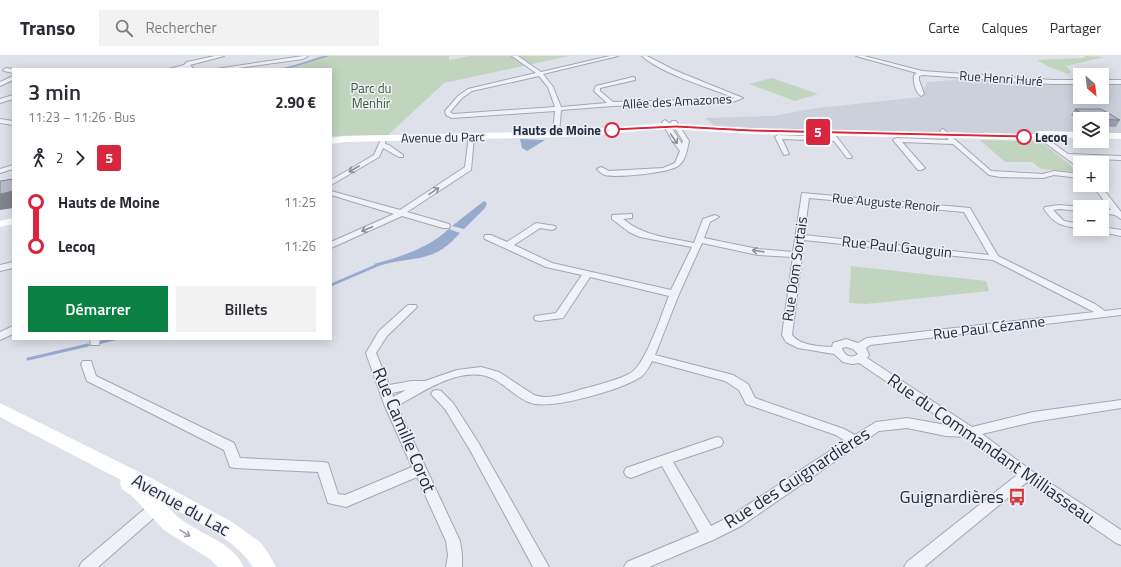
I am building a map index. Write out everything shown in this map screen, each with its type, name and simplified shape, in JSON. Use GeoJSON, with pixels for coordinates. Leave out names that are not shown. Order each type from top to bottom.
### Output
{"type":"FeatureCollection","features":[{"type":"Feature","properties":{"kind":"street"},"geometry":{"type":"LineString","coordinates":[[189,68],[186,65],[189,63],[222,56]]}},
{"type":"Feature","properties":{"kind":"street"},"geometry":{"type":"LineString","coordinates":[[227,68],[303,58],[306,56]]}},
{"type":"Feature","properties":{"kind":"street"},"geometry":{"type":"LineString","coordinates":[[514,56],[533,67],[548,82],[556,97],[558,109],[556,134]]}},
{"type":"Feature","properties":{"kind":"street"},"geometry":{"type":"LineString","coordinates":[[541,74],[616,56]]}},
{"type":"Feature","properties":{"kind":"street","name":"Allée des Amazones"},"geometry":{"type":"LineString","coordinates":[[541,74],[470,90],[464,93],[447,112],[452,116],[491,115],[612,104],[730,101],[740,98],[687,78],[655,63],[644,56]]}},
{"type":"Feature","properties":{"kind":"street","name":"Rue Henri Huré"},"geometry":{"type":"LineString","coordinates":[[858,56],[922,73],[1052,82],[1073,82]]}},
{"type":"Feature","properties":{"kind":"street"},"geometry":{"type":"LineString","coordinates":[[6,70],[12,71]]}},
{"type":"Feature","properties":{"kind":"street"},"geometry":{"type":"LineString","coordinates":[[921,94],[916,80],[917,75],[922,73]]}},
{"type":"Feature","properties":{"kind":"street"},"geometry":{"type":"LineString","coordinates":[[0,84],[12,78]]}},
{"type":"Feature","properties":{"kind":"street"},"geometry":{"type":"LineString","coordinates":[[612,104],[596,91],[598,87],[633,80]]}},
{"type":"Feature","properties":{"kind":"street"},"geometry":{"type":"LineString","coordinates":[[1109,82],[1121,82]]}},
{"type":"Feature","properties":{"kind":"street"},"geometry":{"type":"LineString","coordinates":[[0,101],[12,97]]}},
{"type":"Feature","properties":{"kind":"street"},"geometry":{"type":"LineString","coordinates":[[0,121],[12,123]]}},
{"type":"Feature","properties":{"kind":"street"},"geometry":{"type":"LineString","coordinates":[[601,170],[607,172],[668,169],[676,165],[683,150],[676,142],[670,124]]}},
{"type":"Feature","properties":{"kind":"street","name":"Avenue du Parc"},"geometry":{"type":"LineString","coordinates":[[332,141],[382,142],[556,134],[670,124],[751,131],[948,136],[1073,135]]}},
{"type":"Feature","properties":{"kind":"street"},"geometry":{"type":"LineString","coordinates":[[786,154],[778,137],[831,133],[849,157]]}},
{"type":"Feature","properties":{"kind":"street"},"geometry":{"type":"LineString","coordinates":[[921,168],[896,140],[948,136],[989,173],[1000,175],[1043,176],[1054,173],[1073,175]]}},
{"type":"Feature","properties":{"kind":"street"},"geometry":{"type":"LineString","coordinates":[[1046,136],[1046,141],[1073,160]]}},
{"type":"Feature","properties":{"kind":"street"},"geometry":{"type":"LineString","coordinates":[[1109,136],[1121,136]]}},
{"type":"Feature","properties":{"kind":"street"},"geometry":{"type":"LineString","coordinates":[[332,244],[402,213],[468,168],[471,137]]}},
{"type":"Feature","properties":{"kind":"street"},"geometry":{"type":"LineString","coordinates":[[332,182],[377,156],[382,142],[401,156]]}},
{"type":"Feature","properties":{"kind":"street"},"geometry":{"type":"LineString","coordinates":[[1068,156],[1121,158]]}},
{"type":"Feature","properties":{"kind":"street"},"geometry":{"type":"LineString","coordinates":[[0,171],[12,167]]}},
{"type":"Feature","properties":{"kind":"street"},"geometry":{"type":"LineString","coordinates":[[1101,192],[1119,215]]}},
{"type":"Feature","properties":{"kind":"street"},"geometry":{"type":"LineString","coordinates":[[332,193],[446,226]]}},
{"type":"Feature","properties":{"kind":"street","name":"Rue Auguste Renoir"},"geometry":{"type":"LineString","coordinates":[[805,195],[967,210],[995,258]]}},
{"type":"Feature","properties":{"kind":"street","name":"Rue Dom Sortais"},"geometry":{"type":"LineString","coordinates":[[805,195],[787,330],[788,338],[798,345],[821,350],[837,351]]}},
{"type":"Feature","properties":{"kind":"street"},"geometry":{"type":"LineString","coordinates":[[1073,208],[1059,207],[1048,209],[1055,220],[1073,224]]}},
{"type":"Feature","properties":{"kind":"street"},"geometry":{"type":"LineString","coordinates":[[1109,213],[1119,215]]}},
{"type":"Feature","properties":{"kind":"street"},"geometry":{"type":"LineString","coordinates":[[629,216],[615,217],[632,230],[643,235],[758,252],[797,255]]}},
{"type":"Feature","properties":{"kind":"street"},"geometry":{"type":"LineString","coordinates":[[390,404],[426,385],[443,378],[476,370],[487,372],[499,377],[528,397],[540,401],[555,401],[636,376],[649,357],[674,294],[698,243],[706,221],[714,218]]}},
{"type":"Feature","properties":{"kind":"street"},"geometry":{"type":"LineString","coordinates":[[0,224],[12,221]]}},
{"type":"Feature","properties":{"kind":"street"},"geometry":{"type":"LineString","coordinates":[[507,246],[539,225],[552,228]]}},
{"type":"Feature","properties":{"kind":"street"},"geometry":{"type":"LineString","coordinates":[[1109,231],[1121,233]]}},
{"type":"Feature","properties":{"kind":"street"},"geometry":{"type":"LineString","coordinates":[[488,237],[549,265],[674,294]]}},
{"type":"Feature","properties":{"kind":"street","name":"Rue Paul Gauguin"},"geometry":{"type":"LineString","coordinates":[[800,237],[995,258]]}},
{"type":"Feature","properties":{"kind":"street"},"geometry":{"type":"LineString","coordinates":[[995,258],[1092,306],[1103,314]]}},
{"type":"Feature","properties":{"kind":"street"},"geometry":{"type":"LineString","coordinates":[[0,268],[12,265]]}},
{"type":"Feature","properties":{"kind":"street"},"geometry":{"type":"LineString","coordinates":[[539,318],[559,316],[588,274]]}},
{"type":"Feature","properties":{"kind":"street","name":"Rue Camille Corot"},"geometry":{"type":"LineString","coordinates":[[412,307],[392,322],[374,344],[371,353],[390,404],[453,541],[455,555],[454,567]]}},
{"type":"Feature","properties":{"kind":"street","name":"Rue Paul Cézanne"},"geometry":{"type":"LineString","coordinates":[[859,347],[867,342],[1121,312]]}},
{"type":"Feature","properties":{"kind":"street"},"geometry":{"type":"LineString","coordinates":[[0,337],[12,330]]}},
{"type":"Feature","properties":{"kind":"street"},"geometry":{"type":"LineString","coordinates":[[842,343],[859,347],[864,355],[860,359],[849,360],[841,356],[837,351],[837,346],[842,343]]}},
{"type":"Feature","properties":{"kind":"street"},"geometry":{"type":"LineString","coordinates":[[649,357],[729,378],[744,388],[750,402],[840,432],[854,441]]}},
{"type":"Feature","properties":{"kind":"street","name":"Rue du Commandant Milliasseau"},"geometry":{"type":"LineString","coordinates":[[860,359],[970,432],[1027,475],[1121,538]]}},
{"type":"Feature","properties":{"kind":"street"},"geometry":{"type":"LineString","coordinates":[[87,364],[92,378],[229,447],[235,462],[323,467],[333,499],[346,501],[421,469]]}},
{"type":"Feature","properties":{"kind":"street"},"geometry":{"type":"LineString","coordinates":[[385,390],[412,385],[426,385]]}},
{"type":"Feature","properties":{"kind":"street"},"geometry":{"type":"LineString","coordinates":[[437,394],[449,406],[474,446],[541,567]]}},
{"type":"Feature","properties":{"kind":"street","name":"Rue des Guignardières"},"geometry":{"type":"LineString","coordinates":[[632,567],[708,535],[736,521],[876,427],[907,423],[946,431],[970,432],[1033,417],[1121,404]]}},
{"type":"Feature","properties":{"kind":"street","name":"Avenue du Lac"},"geometry":{"type":"LineString","coordinates":[[1,411],[87,454],[140,491],[238,537],[262,561],[265,567]]}},
{"type":"Feature","properties":{"kind":"street"},"geometry":{"type":"LineString","coordinates":[[631,472],[664,459],[717,442]]}},
{"type":"Feature","properties":{"kind":"street"},"geometry":{"type":"LineString","coordinates":[[664,459],[701,520],[708,535]]}},
{"type":"Feature","properties":{"kind":"street"},"geometry":{"type":"LineString","coordinates":[[912,567],[1027,475]]}},
{"type":"Feature","properties":{"kind":"street"},"geometry":{"type":"LineString","coordinates":[[87,567],[163,502]]}},
{"type":"Feature","properties":{"kind":"street","name":"Avenue du Lac"},"geometry":{"type":"LineString","coordinates":[[163,502],[171,524],[218,553],[233,567]]}},
{"type":"Feature","properties":{"kind":"shaded area"},"geometry":{"type":"Polygon","coordinates":[[[993,77],[1036,81],[1073,81],[1073,104],[1109,104],[1109,81],[1121,81],[1121,134],[1109,134],[1109,112],[1073,112],[1073,134],[935,133],[717,128],[705,118],[772,116],[817,108],[921,97],[927,82],[993,77]]]}},
{"type":"Feature","properties":{"kind":"green space","name":"Parc du Menhir"},"geometry":{"type":"Polygon","coordinates":[[[320,56],[449,56],[449,60],[470,56],[569,56],[444,83],[388,135],[332,136],[332,68],[279,68],[294,66],[320,56]]]}},
{"type":"Feature","properties":{"kind":"green space"},"geometry":{"type":"Polygon","coordinates":[[[1085,56],[1104,57],[1066,66],[1071,72],[1068,74],[1049,67],[1037,60],[1084,58],[1085,56]]]}},
{"type":"Feature","properties":{"kind":"green space"},"geometry":{"type":"Polygon","coordinates":[[[772,78],[818,94],[795,101],[749,84],[772,78]]]}},
{"type":"Feature","properties":{"kind":"green space"},"geometry":{"type":"Polygon","coordinates":[[[980,140],[1040,141],[1068,163],[1073,169],[1073,172],[1041,169],[1032,162],[1005,162],[980,140]]]}},
{"type":"Feature","properties":{"kind":"green space"},"geometry":{"type":"Polygon","coordinates":[[[851,266],[986,281],[989,291],[866,304],[849,303],[851,266]]]}},
{"type":"Feature","properties":{"kind":"water"},"geometry":{"type":"Polygon","coordinates":[[[520,139],[545,140],[527,151],[522,148],[520,139]]]}},
{"type":"Feature","properties":{"kind":"water"},"geometry":{"type":"Polygon","coordinates":[[[484,201],[487,203],[485,208],[464,229],[452,226],[484,201]]]}},
{"type":"Feature","properties":{"kind":"water"},"geometry":{"type":"Polygon","coordinates":[[[449,229],[460,233],[450,243],[431,255],[378,266],[374,264],[423,247],[441,236],[449,229]]]}},
{"type":"Feature","properties":{"kind":"building"},"geometry":{"type":"Polygon","coordinates":[[[1075,109],[1101,109],[1106,112],[1080,112],[1075,109]]]}},
{"type":"Feature","properties":{"kind":"building"},"geometry":{"type":"Polygon","coordinates":[[[1109,114],[1120,120],[1109,120],[1109,114]]]}},
{"type":"Feature","properties":{"kind":"building"},"geometry":{"type":"Polygon","coordinates":[[[12,179],[12,191],[0,194],[0,181],[12,179]]]}},
{"type":"Feature","properties":{"kind":"waterway"},"geometry":{"type":"LineString","coordinates":[[287,68],[327,56]]}},
{"type":"Feature","properties":{"kind":"waterway"},"geometry":{"type":"LineString","coordinates":[[332,285],[380,264]]}},
{"type":"Feature","properties":{"kind":"waterway"},"geometry":{"type":"LineString","coordinates":[[98,343],[110,340]]}},
{"type":"Feature","properties":{"kind":"waterway"},"geometry":{"type":"LineString","coordinates":[[28,359],[88,345]]}},
{"type":"Feature","properties":{"kind":"bus line","name":"5"},"geometry":{"type":"LineString","coordinates":[[612,130],[676,126],[751,131],[1024,137]]}},
{"type":"Feature","properties":{"kind":"place","name":"Hauts de Moine"},"geometry":{"type":"Point","coordinates":[612,130]}},
{"type":"Feature","properties":{"kind":"place","name":"Lecoq"},"geometry":{"type":"Point","coordinates":[1024,137]}},
{"type":"Feature","properties":{"kind":"place","name":"Guignardières"},"geometry":{"type":"Point","coordinates":[1017,497]}}]}
